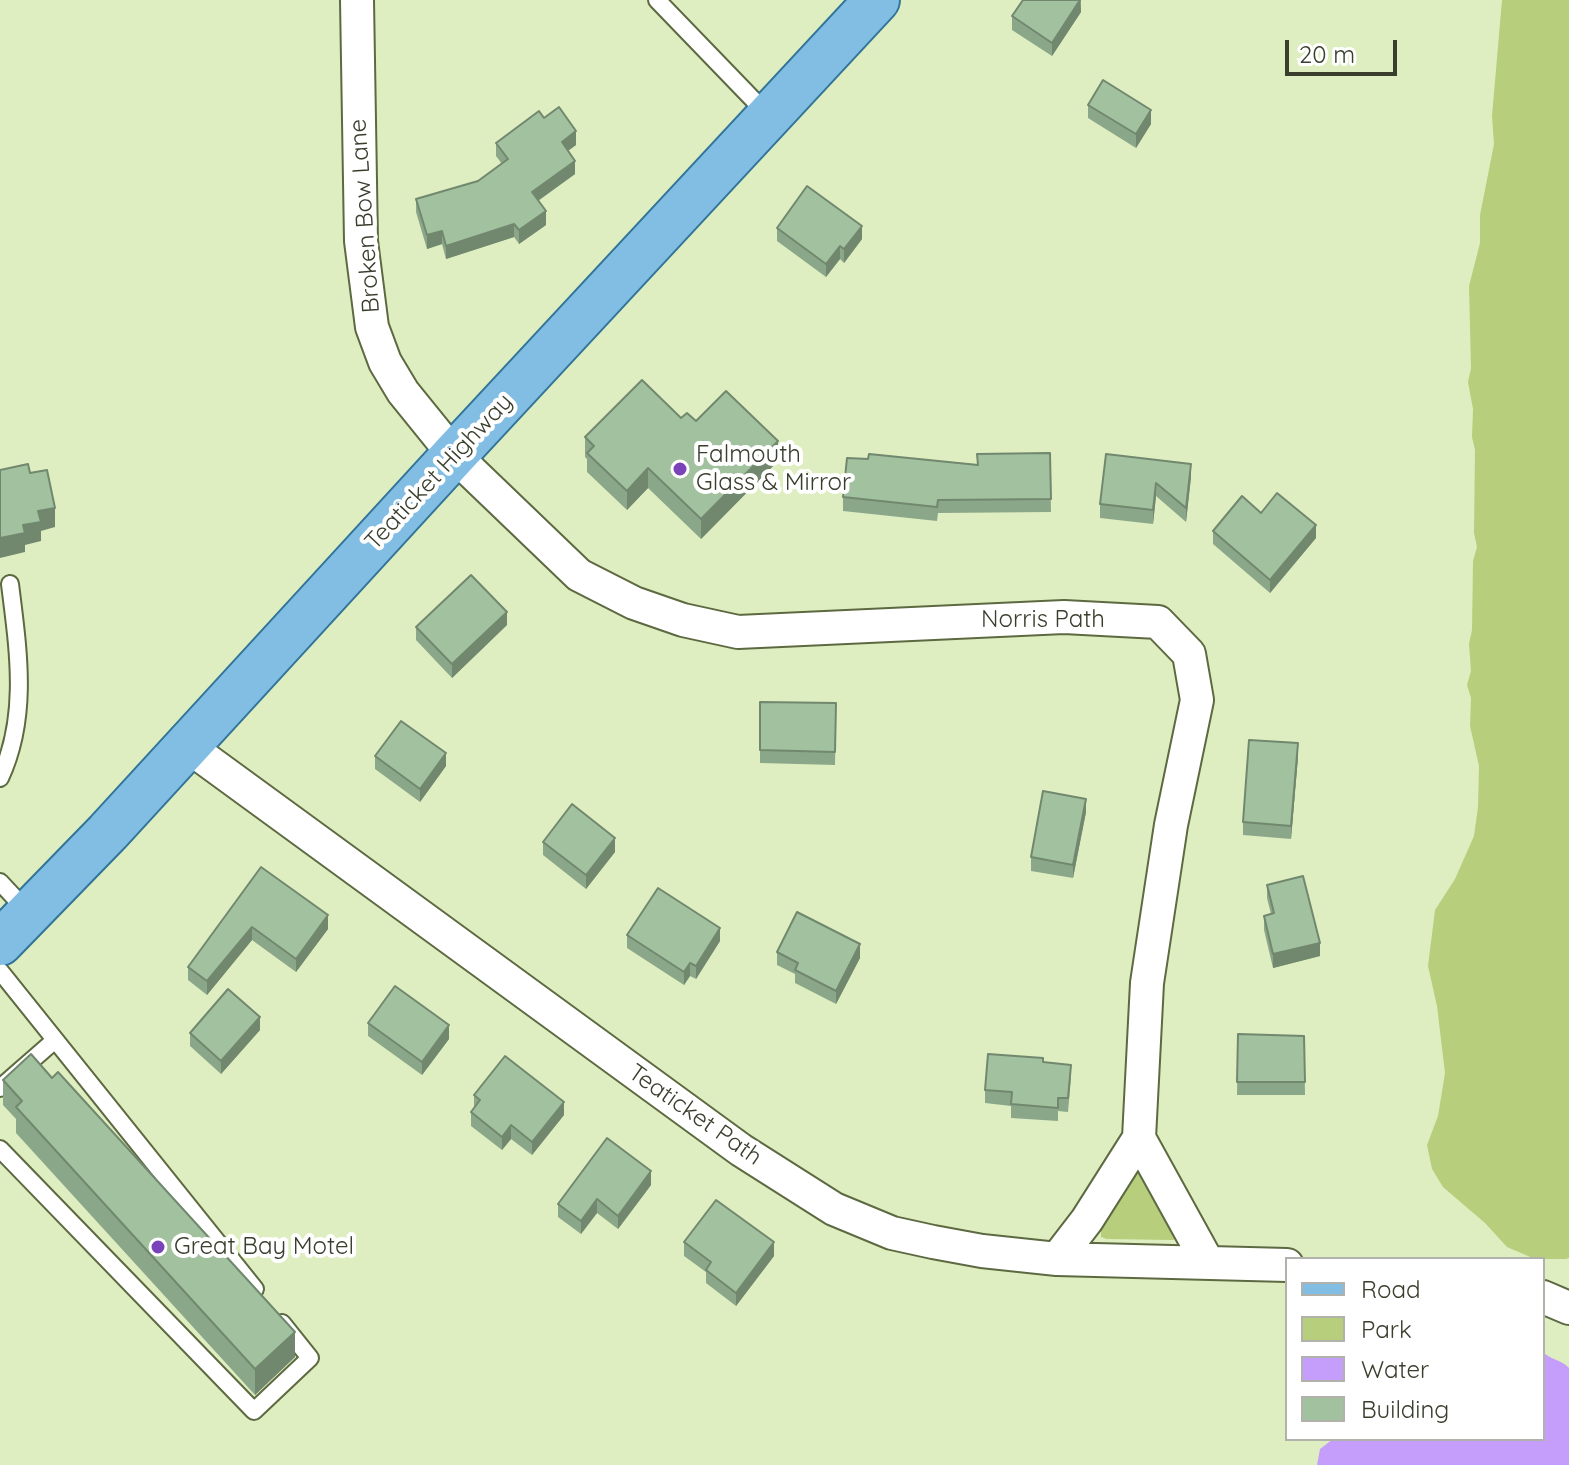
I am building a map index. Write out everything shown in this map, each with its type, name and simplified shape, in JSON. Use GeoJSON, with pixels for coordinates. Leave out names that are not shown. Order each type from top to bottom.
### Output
{"type":"FeatureCollection","features":[{"type":"Feature","properties":{"kind":"main road","name":"Teaticket Highway"},"geometry":{"type":"LineString","coordinates":[[9,912],[108,832],[877,0]]}},
{"type":"Feature","properties":{"kind":"street","name":"Broken Bow Lane"},"geometry":{"type":"LineString","coordinates":[[357,0],[361,241],[372,327],[385,362],[403,392],[454,455]]}},
{"type":"Feature","properties":{"kind":"street","name":"Norris Path"},"geometry":{"type":"LineString","coordinates":[[454,455],[579,575],[634,603],[683,620],[738,632],[1064,617],[1158,622],[1189,654],[1197,700],[1171,825],[1149,968],[1139,1138],[1087,1220],[1057,1259]]}},
{"type":"Feature","properties":{"kind":"street","name":"Teaticket Path"},"geometry":{"type":"LineString","coordinates":[[186,745],[741,1150],[834,1209],[892,1233],[982,1251],[1057,1259],[1285,1265]]}},
{"type":"Feature","properties":{"kind":"street"},"geometry":{"type":"LineString","coordinates":[[1139,1138],[1208,1263]]}},
{"type":"Feature","properties":{"kind":"street"},"geometry":{"type":"LineString","coordinates":[[1545,1298],[1569,1308]]}},
{"type":"Feature","properties":{"kind":"lane"},"geometry":{"type":"LineString","coordinates":[[657,0],[770,117]]}},
{"type":"Feature","properties":{"kind":"lane"},"geometry":{"type":"LineString","coordinates":[[0,778],[8,760],[21,693],[10,584]]}},
{"type":"Feature","properties":{"kind":"lane"},"geometry":{"type":"LineString","coordinates":[[0,971],[310,1358],[254,1411],[0,1149]]}},
{"type":"Feature","properties":{"kind":"lane"},"geometry":{"type":"LineString","coordinates":[[0,1088],[55,1040]]}},
{"type":"Feature","properties":{"kind":"green space"},"geometry":{"type":"Polygon","coordinates":[[[1502,0],[1569,0],[1569,1258],[1566,1259],[1530,1257],[1507,1247],[1485,1223],[1443,1187],[1432,1169],[1427,1145],[1438,1116],[1445,1073],[1437,1006],[1428,966],[1435,910],[1455,879],[1474,836],[1478,807],[1479,766],[1470,726],[1471,698],[1467,685],[1471,671],[1469,644],[1473,561],[1477,547],[1474,533],[1473,409],[1468,382],[1471,368],[1469,286],[1480,243],[1480,215],[1494,144],[1492,116],[1502,0]]]}},
{"type":"Feature","properties":{"kind":"green space"},"geometry":{"type":"Polygon","coordinates":[[[1136,1163],[1176,1238],[1173,1240],[1101,1237],[1101,1218],[1136,1163]]]}},
{"type":"Feature","properties":{"kind":"water"},"geometry":{"type":"Polygon","coordinates":[[[1545,1354],[1569,1368],[1569,1465],[1317,1465],[1320,1449],[1330,1441],[1545,1441],[1545,1354]]]}},
{"type":"Feature","properties":{"kind":"building"},"geometry":{"type":"Polygon","coordinates":[[[1023,0],[1080,0],[1052,43],[1012,16],[1023,0]]]}},
{"type":"Feature","properties":{"kind":"building"},"geometry":{"type":"Polygon","coordinates":[[[1103,80],[1151,110],[1136,134],[1088,105],[1103,80]]]}},
{"type":"Feature","properties":{"kind":"building"},"geometry":{"type":"Polygon","coordinates":[[[559,107],[576,131],[562,142],[575,161],[532,192],[546,211],[519,230],[514,224],[446,246],[442,231],[427,235],[416,199],[478,181],[508,159],[496,143],[539,111],[544,118],[559,107]]]}},
{"type":"Feature","properties":{"kind":"building"},"geometry":{"type":"Polygon","coordinates":[[[807,186],[862,226],[844,249],[840,246],[826,264],[777,228],[807,186]]]}},
{"type":"Feature","properties":{"kind":"building","name":"Falmouth Glass & Mirror"},"geometry":{"type":"Polygon","coordinates":[[[642,380],[681,418],[687,413],[696,421],[726,391],[778,441],[701,519],[648,468],[627,491],[587,453],[594,446],[585,437],[642,380]]]}},
{"type":"Feature","properties":{"kind":"building"},"geometry":{"type":"Polygon","coordinates":[[[1050,453],[1051,499],[938,500],[937,507],[843,497],[847,458],[868,459],[869,454],[978,465],[977,454],[1050,453]]]}},
{"type":"Feature","properties":{"kind":"building"},"geometry":{"type":"Polygon","coordinates":[[[1106,454],[1191,464],[1186,508],[1156,483],[1153,510],[1100,504],[1106,454]]]}},
{"type":"Feature","properties":{"kind":"building"},"geometry":{"type":"Polygon","coordinates":[[[28,464],[30,473],[47,470],[55,508],[38,511],[41,522],[23,525],[25,533],[0,538],[0,470],[28,464]]]}},
{"type":"Feature","properties":{"kind":"building"},"geometry":{"type":"Polygon","coordinates":[[[1277,493],[1316,525],[1270,580],[1213,531],[1242,496],[1261,513],[1277,493]]]}},
{"type":"Feature","properties":{"kind":"building"},"geometry":{"type":"Polygon","coordinates":[[[471,575],[507,612],[452,664],[416,627],[471,575]]]}},
{"type":"Feature","properties":{"kind":"building"},"geometry":{"type":"Polygon","coordinates":[[[760,702],[836,703],[835,752],[760,750],[760,702]]]}},
{"type":"Feature","properties":{"kind":"building"},"geometry":{"type":"Polygon","coordinates":[[[401,721],[446,753],[420,789],[375,756],[401,721]]]}},
{"type":"Feature","properties":{"kind":"building"},"geometry":{"type":"Polygon","coordinates":[[[1249,740],[1298,743],[1291,826],[1243,822],[1249,740]]]}},
{"type":"Feature","properties":{"kind":"building"},"geometry":{"type":"Polygon","coordinates":[[[1043,791],[1086,799],[1073,865],[1031,857],[1043,791]]]}},
{"type":"Feature","properties":{"kind":"building"},"geometry":{"type":"Polygon","coordinates":[[[572,804],[615,838],[586,875],[543,842],[572,804]]]}},
{"type":"Feature","properties":{"kind":"building"},"geometry":{"type":"Polygon","coordinates":[[[261,867],[328,915],[296,959],[252,927],[207,981],[188,967],[261,867]]]}},
{"type":"Feature","properties":{"kind":"building"},"geometry":{"type":"Polygon","coordinates":[[[1303,876],[1320,943],[1273,954],[1264,916],[1274,913],[1267,885],[1303,876]]]}},
{"type":"Feature","properties":{"kind":"building"},"geometry":{"type":"Polygon","coordinates":[[[658,888],[720,928],[696,966],[690,963],[684,972],[627,935],[658,888]]]}},
{"type":"Feature","properties":{"kind":"building"},"geometry":{"type":"Polygon","coordinates":[[[797,912],[860,944],[836,991],[795,970],[798,963],[777,952],[797,912]]]}},
{"type":"Feature","properties":{"kind":"building"},"geometry":{"type":"Polygon","coordinates":[[[395,986],[449,1025],[422,1062],[368,1023],[395,986]]]}},
{"type":"Feature","properties":{"kind":"building"},"geometry":{"type":"Polygon","coordinates":[[[228,989],[260,1017],[221,1061],[190,1033],[228,989]]]}},
{"type":"Feature","properties":{"kind":"building"},"geometry":{"type":"Polygon","coordinates":[[[1238,1034],[1304,1036],[1305,1082],[1237,1082],[1238,1034]]]}},
{"type":"Feature","properties":{"kind":"building","name":"Great Bay Motel"},"geometry":{"type":"Polygon","coordinates":[[[31,1054],[52,1078],[58,1072],[295,1332],[255,1369],[16,1107],[22,1101],[3,1080],[31,1054]]]}},
{"type":"Feature","properties":{"kind":"building"},"geometry":{"type":"Polygon","coordinates":[[[988,1054],[1043,1058],[1043,1062],[1071,1065],[1068,1098],[1058,1098],[1058,1108],[1011,1104],[1012,1092],[985,1090],[988,1054]]]}},
{"type":"Feature","properties":{"kind":"building"},"geometry":{"type":"Polygon","coordinates":[[[505,1056],[564,1102],[532,1142],[511,1125],[502,1137],[471,1112],[480,1100],[474,1095],[505,1056]]]}},
{"type":"Feature","properties":{"kind":"building"},"geometry":{"type":"Polygon","coordinates":[[[607,1138],[651,1171],[618,1216],[597,1199],[581,1221],[558,1204],[607,1138]]]}},
{"type":"Feature","properties":{"kind":"building"},"geometry":{"type":"Polygon","coordinates":[[[716,1200],[774,1242],[736,1293],[706,1270],[711,1262],[684,1242],[716,1200]]]}},
{"type":"Feature","properties":{"kind":"place","name":"Falmouth Glass & Mirror"},"geometry":{"type":"Point","coordinates":[680,469]}},
{"type":"Feature","properties":{"kind":"place","name":"Great Bay Motel"},"geometry":{"type":"Point","coordinates":[158,1247]}}]}
